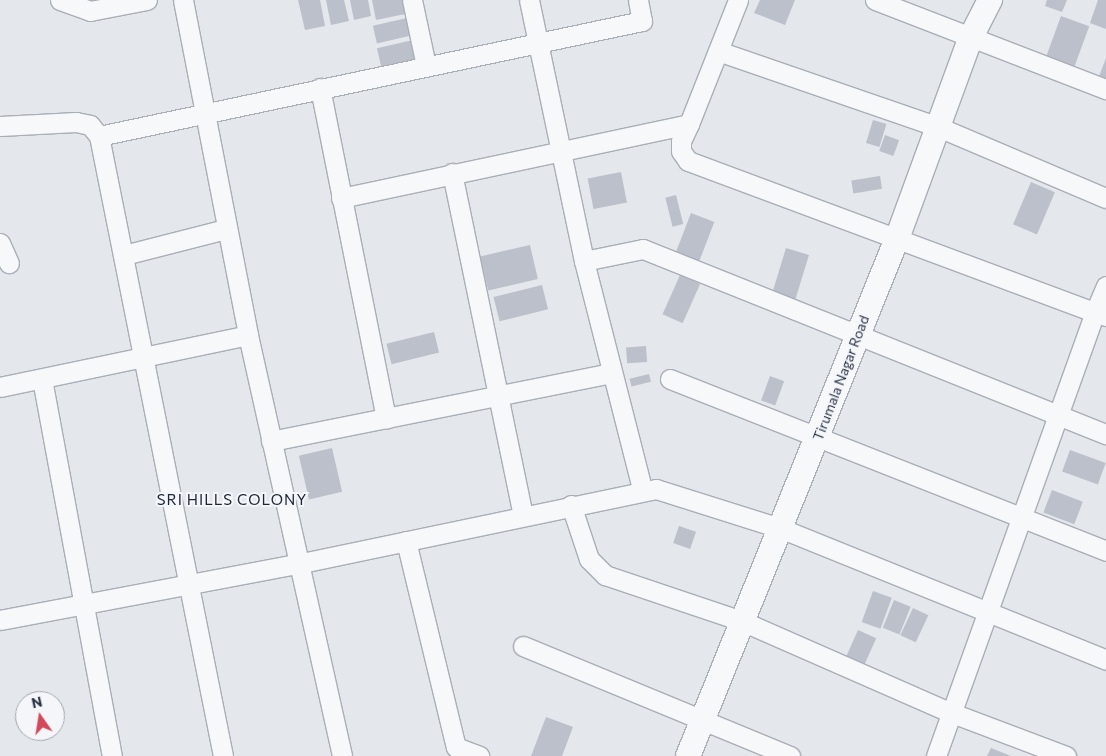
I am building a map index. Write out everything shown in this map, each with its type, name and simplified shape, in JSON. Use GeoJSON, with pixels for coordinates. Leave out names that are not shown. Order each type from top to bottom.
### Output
{"type":"FeatureCollection","features":[{"type":"Feature","properties":{"kind":"street"},"geometry":{"type":"LineString","coordinates":[[60,0],[90,11],[147,0]]}},
{"type":"Feature","properties":{"kind":"street"},"geometry":{"type":"LineString","coordinates":[[412,0],[426,66]]}},
{"type":"Feature","properties":{"kind":"street"},"geometry":{"type":"LineString","coordinates":[[528,0],[584,261],[642,490]]}},
{"type":"Feature","properties":{"kind":"street"},"geometry":{"type":"LineString","coordinates":[[98,136],[642,21],[638,0]]}},
{"type":"Feature","properties":{"kind":"street"},"geometry":{"type":"LineString","coordinates":[[738,0],[681,141],[681,151],[688,161],[898,236],[1101,314]]}},
{"type":"Feature","properties":{"kind":"street"},"geometry":{"type":"LineString","coordinates":[[875,0],[970,39],[1106,89]]}},
{"type":"Feature","properties":{"kind":"street","name":"Tirumala Nagar Road"},"geometry":{"type":"LineString","coordinates":[[688,756],[898,236],[936,126],[970,39],[990,0]]}},
{"type":"Feature","properties":{"kind":"street"},"geometry":{"type":"LineString","coordinates":[[186,1],[203,113],[248,336],[297,564],[342,756]]}},
{"type":"Feature","properties":{"kind":"street"},"geometry":{"type":"LineString","coordinates":[[718,51],[936,126],[1106,198]]}},
{"type":"Feature","properties":{"kind":"street"},"geometry":{"type":"LineString","coordinates":[[320,88],[386,418]]}},
{"type":"Feature","properties":{"kind":"street"},"geometry":{"type":"LineString","coordinates":[[0,126],[76,122],[90,125],[98,136],[145,357],[186,584],[223,756]]}},
{"type":"Feature","properties":{"kind":"street"},"geometry":{"type":"LineString","coordinates":[[341,198],[559,149],[689,124]]}},
{"type":"Feature","properties":{"kind":"street"},"geometry":{"type":"LineString","coordinates":[[452,173],[523,515]]}},
{"type":"Feature","properties":{"kind":"street"},"geometry":{"type":"LineString","coordinates":[[124,255],[226,229]]}},
{"type":"Feature","properties":{"kind":"street"},"geometry":{"type":"LineString","coordinates":[[0,243],[9,263]]}},
{"type":"Feature","properties":{"kind":"street"},"geometry":{"type":"LineString","coordinates":[[584,261],[643,250],[1106,434]]}},
{"type":"Feature","properties":{"kind":"street"},"geometry":{"type":"LineString","coordinates":[[936,756],[1058,414],[1101,314],[1106,286]]}},
{"type":"Feature","properties":{"kind":"street"},"geometry":{"type":"LineString","coordinates":[[0,387],[248,336]]}},
{"type":"Feature","properties":{"kind":"street"},"geometry":{"type":"LineString","coordinates":[[271,441],[611,373]]}},
{"type":"Feature","properties":{"kind":"street"},"geometry":{"type":"LineString","coordinates":[[42,379],[112,756]]}},
{"type":"Feature","properties":{"kind":"street"},"geometry":{"type":"LineString","coordinates":[[670,379],[1106,551]]}},
{"type":"Feature","properties":{"kind":"street"},"geometry":{"type":"LineString","coordinates":[[0,620],[297,564],[642,490],[668,491],[780,528],[988,614],[1106,660]]}},
{"type":"Feature","properties":{"kind":"street"},"geometry":{"type":"LineString","coordinates":[[572,505],[588,559],[596,569],[742,621],[952,713],[1066,756]]}},
{"type":"Feature","properties":{"kind":"street"},"geometry":{"type":"LineString","coordinates":[[406,541],[456,747],[479,756]]}},
{"type":"Feature","properties":{"kind":"street"},"geometry":{"type":"LineString","coordinates":[[523,646],[703,718],[790,756]]}},
{"type":"Feature","properties":{"kind":"building"},"geometry":{"type":"Polygon","coordinates":[[[298,0],[320,0],[325,26],[305,30],[298,0]]]}},
{"type":"Feature","properties":{"kind":"building"},"geometry":{"type":"Polygon","coordinates":[[[326,0],[344,0],[349,21],[331,25],[326,0]]]}},
{"type":"Feature","properties":{"kind":"building"},"geometry":{"type":"Polygon","coordinates":[[[350,0],[368,0],[371,16],[354,20],[350,0]]]}},
{"type":"Feature","properties":{"kind":"building"},"geometry":{"type":"Polygon","coordinates":[[[372,0],[407,0],[410,13],[376,20],[372,0]]]}},
{"type":"Feature","properties":{"kind":"building"},"geometry":{"type":"Polygon","coordinates":[[[760,0],[795,0],[785,25],[754,13],[760,0]]]}},
{"type":"Feature","properties":{"kind":"building"},"geometry":{"type":"Polygon","coordinates":[[[1047,0],[1067,0],[1062,12],[1045,6],[1047,0]]]}},
{"type":"Feature","properties":{"kind":"building"},"geometry":{"type":"Polygon","coordinates":[[[1098,0],[1106,0],[1106,29],[1090,23],[1098,0]]]}},
{"type":"Feature","properties":{"kind":"building"},"geometry":{"type":"Polygon","coordinates":[[[1061,16],[1089,26],[1074,68],[1046,57],[1061,16]]]}},
{"type":"Feature","properties":{"kind":"building"},"geometry":{"type":"Polygon","coordinates":[[[407,18],[411,36],[377,43],[373,26],[407,18]]]}},
{"type":"Feature","properties":{"kind":"building"},"geometry":{"type":"Polygon","coordinates":[[[413,40],[418,62],[382,71],[377,48],[413,40]]]}},
{"type":"Feature","properties":{"kind":"building"},"geometry":{"type":"Polygon","coordinates":[[[1106,58],[1106,82],[1098,79],[1106,58]]]}},
{"type":"Feature","properties":{"kind":"building"},"geometry":{"type":"Polygon","coordinates":[[[873,120],[886,124],[879,147],[866,143],[873,120]]]}},
{"type":"Feature","properties":{"kind":"building"},"geometry":{"type":"Polygon","coordinates":[[[885,135],[899,140],[893,156],[879,151],[885,135]]]}},
{"type":"Feature","properties":{"kind":"building"},"geometry":{"type":"Polygon","coordinates":[[[621,172],[627,202],[594,209],[588,178],[621,172]]]}},
{"type":"Feature","properties":{"kind":"building"},"geometry":{"type":"Polygon","coordinates":[[[880,176],[882,189],[853,193],[851,181],[880,176]]]}},
{"type":"Feature","properties":{"kind":"building"},"geometry":{"type":"Polygon","coordinates":[[[1031,182],[1055,192],[1037,235],[1013,224],[1031,182]]]}},
{"type":"Feature","properties":{"kind":"building"},"geometry":{"type":"Polygon","coordinates":[[[676,195],[683,224],[673,227],[665,198],[676,195]]]}},
{"type":"Feature","properties":{"kind":"building"},"geometry":{"type":"Polygon","coordinates":[[[691,213],[714,222],[699,263],[675,254],[691,213]]]}},
{"type":"Feature","properties":{"kind":"building"},"geometry":{"type":"Polygon","coordinates":[[[530,245],[538,279],[488,291],[480,256],[530,245]]]}},
{"type":"Feature","properties":{"kind":"building"},"geometry":{"type":"Polygon","coordinates":[[[786,248],[809,255],[796,299],[773,292],[786,248]]]}},
{"type":"Feature","properties":{"kind":"building"},"geometry":{"type":"Polygon","coordinates":[[[680,275],[700,284],[683,323],[663,314],[680,275]]]}},
{"type":"Feature","properties":{"kind":"building"},"geometry":{"type":"Polygon","coordinates":[[[542,285],[548,309],[500,321],[493,297],[542,285]]]}},
{"type":"Feature","properties":{"kind":"building"},"geometry":{"type":"Polygon","coordinates":[[[434,332],[439,352],[392,364],[386,344],[434,332]]]}},
{"type":"Feature","properties":{"kind":"building"},"geometry":{"type":"Polygon","coordinates":[[[646,346],[647,362],[627,363],[626,347],[646,346]]]}},
{"type":"Feature","properties":{"kind":"building"},"geometry":{"type":"Polygon","coordinates":[[[649,374],[651,382],[632,387],[630,379],[649,374]]]}},
{"type":"Feature","properties":{"kind":"building"},"geometry":{"type":"Polygon","coordinates":[[[770,376],[784,381],[775,406],[761,400],[770,376]]]}},
{"type":"Feature","properties":{"kind":"building"},"geometry":{"type":"Polygon","coordinates":[[[332,448],[342,492],[309,499],[299,456],[332,448]]]}},
{"type":"Feature","properties":{"kind":"building"},"geometry":{"type":"Polygon","coordinates":[[[1070,450],[1106,463],[1098,485],[1062,472],[1070,450]]]}},
{"type":"Feature","properties":{"kind":"building"},"geometry":{"type":"Polygon","coordinates":[[[1052,490],[1083,502],[1074,524],[1043,512],[1052,490]]]}},
{"type":"Feature","properties":{"kind":"building"},"geometry":{"type":"Polygon","coordinates":[[[679,526],[696,532],[690,549],[673,543],[679,526]]]}},
{"type":"Feature","properties":{"kind":"building"},"geometry":{"type":"Polygon","coordinates":[[[873,591],[892,598],[881,629],[862,622],[873,591]]]}},
{"type":"Feature","properties":{"kind":"building"},"geometry":{"type":"Polygon","coordinates":[[[894,600],[911,607],[899,635],[883,628],[894,600]]]}},
{"type":"Feature","properties":{"kind":"building"},"geometry":{"type":"Polygon","coordinates":[[[913,608],[928,615],[916,642],[900,635],[913,608]]]}},
{"type":"Feature","properties":{"kind":"building"},"geometry":{"type":"Polygon","coordinates":[[[858,630],[876,638],[863,667],[845,659],[858,630]]]}},
{"type":"Feature","properties":{"kind":"building"},"geometry":{"type":"Polygon","coordinates":[[[546,717],[573,727],[562,756],[531,756],[546,717]]]}},
{"type":"Feature","properties":{"kind":"building"},"geometry":{"type":"Polygon","coordinates":[[[991,748],[1011,756],[987,756],[991,748]]]}},
{"type":"Feature","properties":{"kind":"district","name":"SRI HILLS COLONY"},"geometry":{"type":"Point","coordinates":[232,500]}}]}
